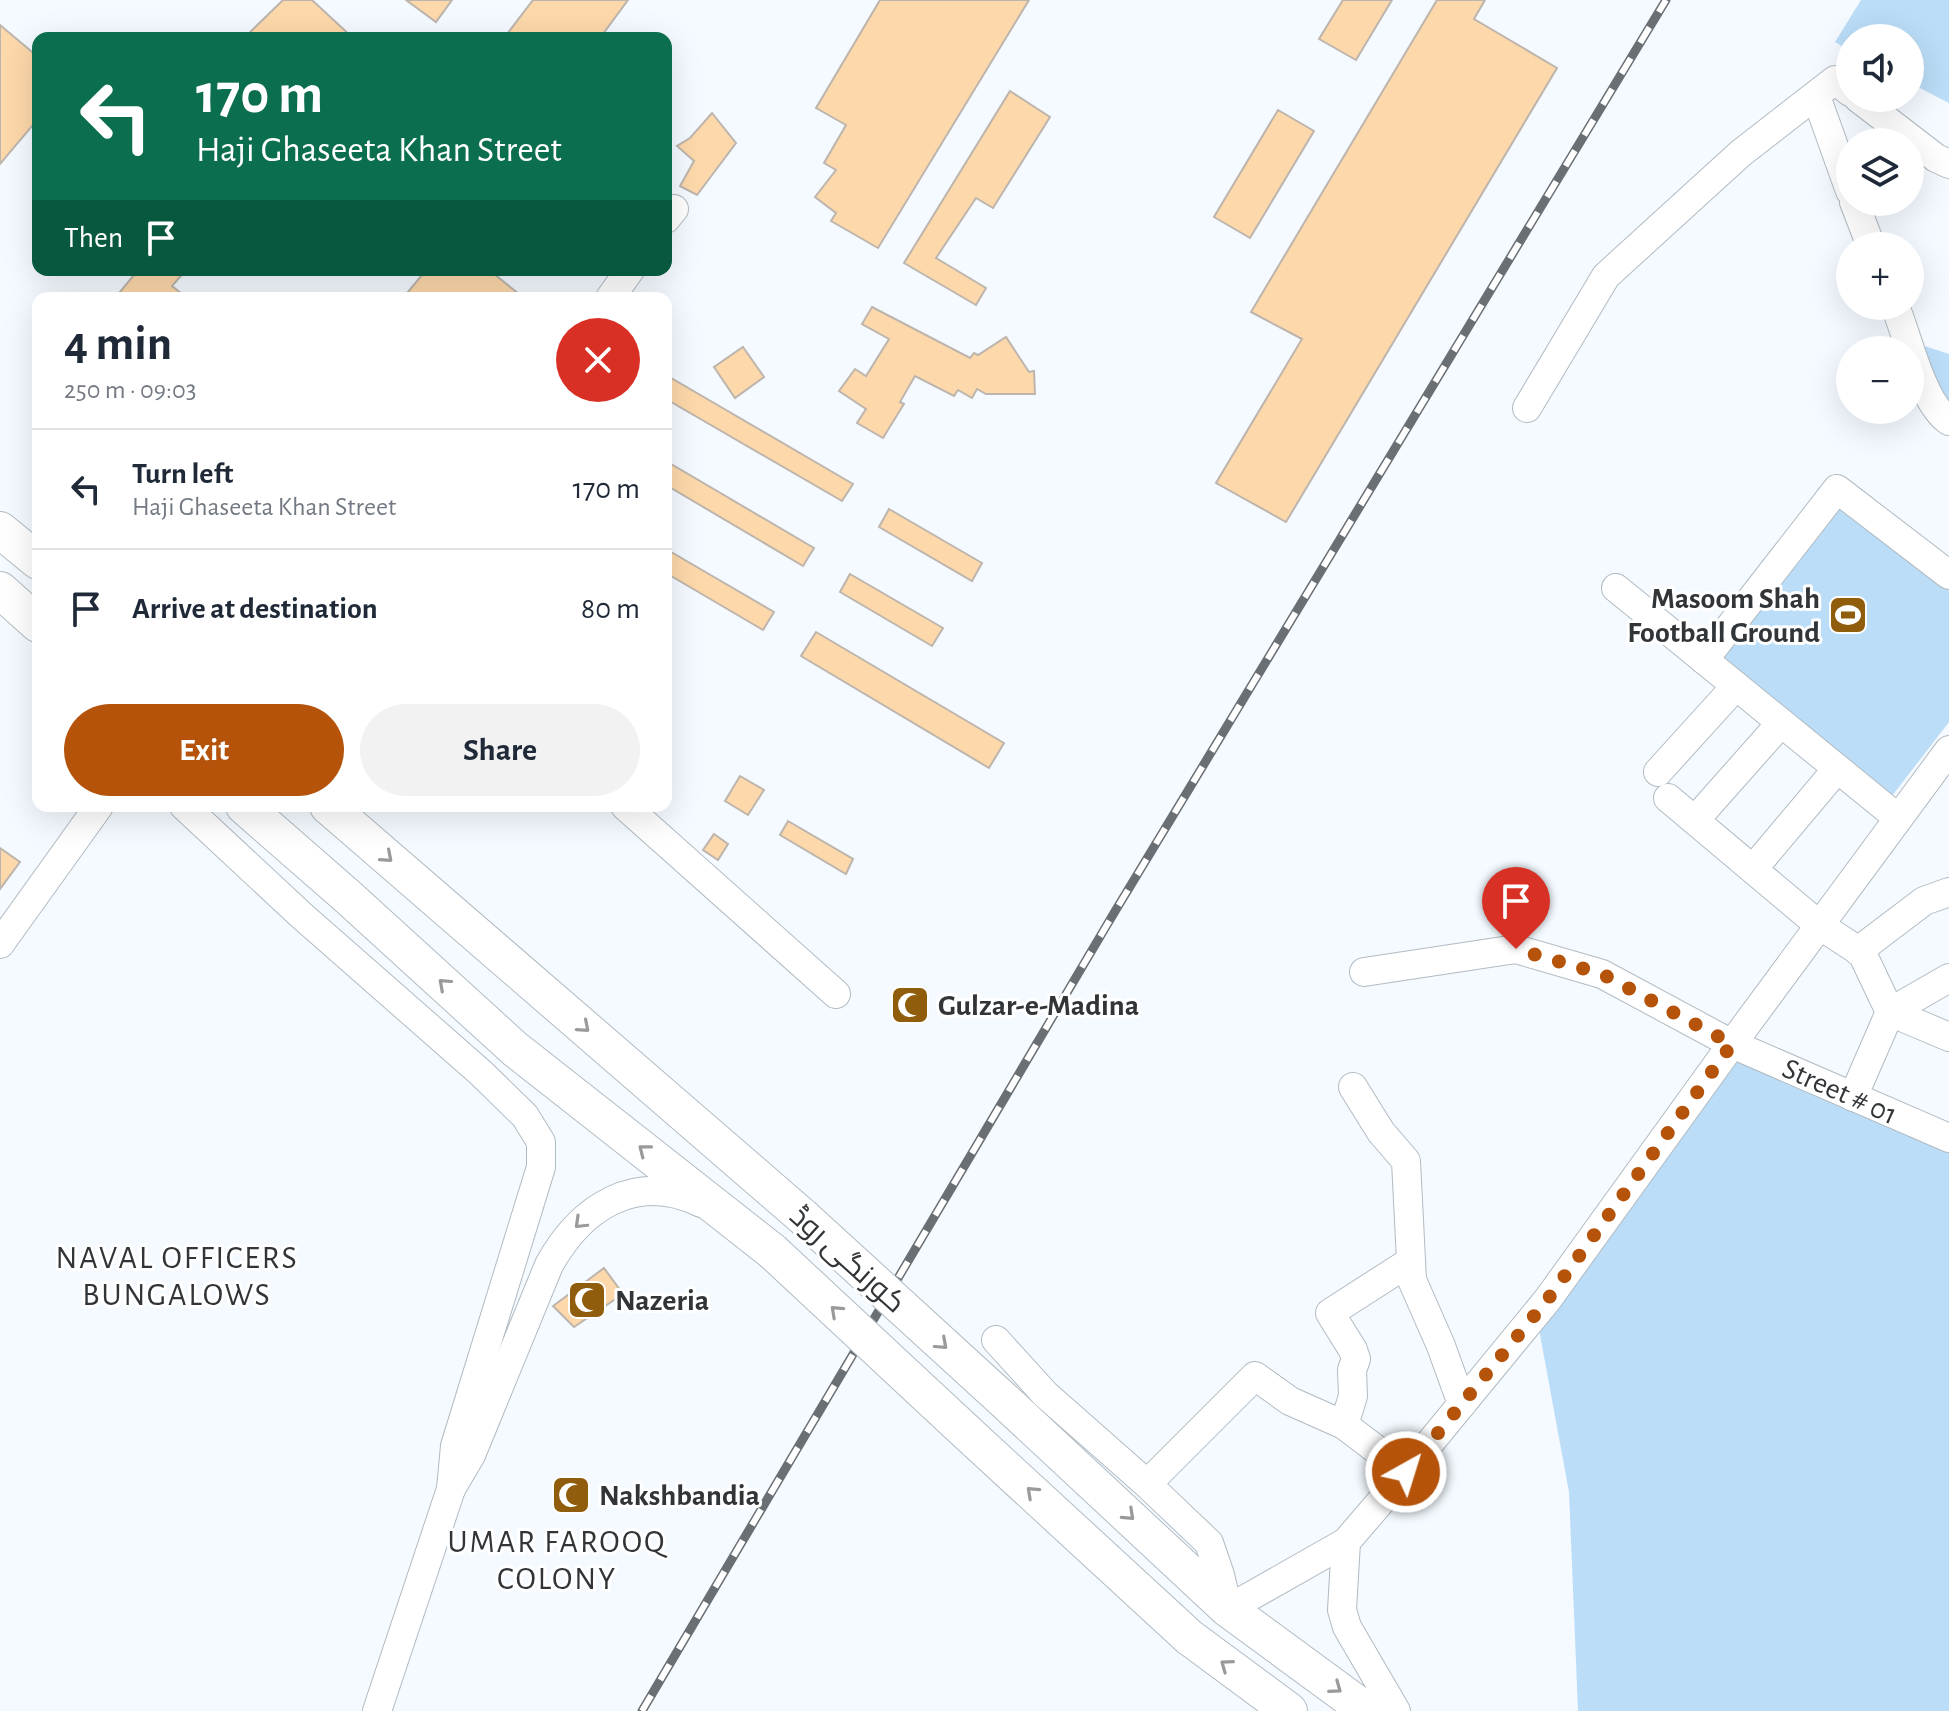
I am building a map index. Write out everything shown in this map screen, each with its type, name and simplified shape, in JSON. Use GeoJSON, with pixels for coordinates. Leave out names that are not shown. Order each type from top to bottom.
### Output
{"type":"FeatureCollection","features":[{"type":"Feature","properties":{"kind":"main road"},"geometry":{"type":"LineString","coordinates":[[0,530],[32,556]]}},
{"type":"Feature","properties":{"kind":"main road"},"geometry":{"type":"LineString","coordinates":[[0,590],[32,619]]}},
{"type":"Feature","properties":{"kind":"main road","name":"کورنگی روڈ"},"geometry":{"type":"LineString","coordinates":[[251,812],[515,1049],[772,1251],[1189,1637],[1289,1711]]}},
{"type":"Feature","properties":{"kind":"main road","name":"کورنگی روڈ"},"geometry":{"type":"LineString","coordinates":[[335,812],[802,1216],[1228,1609],[1367,1711]]}},
{"type":"Feature","properties":{"kind":"street"},"geometry":{"type":"LineString","coordinates":[[1527,408],[1606,276],[1741,153],[1836,81]]}},
{"type":"Feature","properties":{"kind":"street"},"geometry":{"type":"LineString","coordinates":[[1816,96],[1836,152]]}},
{"type":"Feature","properties":{"kind":"street"},"geometry":{"type":"LineString","coordinates":[[1876,112],[1936,158],[1949,164]]}},
{"type":"Feature","properties":{"kind":"street"},"geometry":{"type":"LineString","coordinates":[[1900,320],[1923,387],[1940,416],[1949,421]]}},
{"type":"Feature","properties":{"kind":"street"},"geometry":{"type":"LineString","coordinates":[[1704,660],[1837,489],[1949,575]]}},
{"type":"Feature","properties":{"kind":"street"},"geometry":{"type":"LineString","coordinates":[[1616,588],[1898,818]]}},
{"type":"Feature","properties":{"kind":"street"},"geometry":{"type":"LineString","coordinates":[[1736,686],[1663,785],[1695,820],[1819,925],[1858,951],[1890,1012],[1949,1037]]}},
{"type":"Feature","properties":{"kind":"street"},"geometry":{"type":"LineString","coordinates":[[1695,820],[1781,723]]}},
{"type":"Feature","properties":{"kind":"street"},"geometry":{"type":"LineString","coordinates":[[996,1340],[1045,1394],[1209,1543],[1228,1609],[1346,1542],[1548,1299],[1949,750]]}},
{"type":"Feature","properties":{"kind":"street"},"geometry":{"type":"LineString","coordinates":[[1753,869],[1837,769]]}},
{"type":"Feature","properties":{"kind":"street"},"geometry":{"type":"LineString","coordinates":[[0,944],[95,812]]}},
{"type":"Feature","properties":{"kind":"street"},"geometry":{"type":"LineString","coordinates":[[190,812],[301,915],[481,1073],[537,1131],[543,1151],[541,1167],[455,1446],[451,1489]]}},
{"type":"Feature","properties":{"kind":"street"},"geometry":{"type":"LineString","coordinates":[[632,812],[836,994]]}},
{"type":"Feature","properties":{"kind":"street"},"geometry":{"type":"LineString","coordinates":[[1858,951],[1924,901],[1949,892]]}},
{"type":"Feature","properties":{"kind":"street","name":"Street # 01"},"geometry":{"type":"LineString","coordinates":[[1364,972],[1516,949],[1602,974],[1732,1044],[1949,1138]]}},
{"type":"Feature","properties":{"kind":"street"},"geometry":{"type":"LineString","coordinates":[[1853,1097],[1890,1012],[1949,978]]}},
{"type":"Feature","properties":{"kind":"street"},"geometry":{"type":"LineString","coordinates":[[1353,1087],[1381,1132],[1406,1161],[1412,1280],[1462,1404]]}},
{"type":"Feature","properties":{"kind":"street"},"geometry":{"type":"LineString","coordinates":[[377,1711],[451,1489],[471,1455],[549,1265],[568,1234],[592,1212],[615,1198],[642,1191],[667,1191],[687,1196],[727,1216]]}},
{"type":"Feature","properties":{"kind":"street"},"geometry":{"type":"LineString","coordinates":[[1344,1425],[1353,1396],[1352,1370],[1356,1359],[1330,1313],[1411,1261]]}},
{"type":"Feature","properties":{"kind":"street"},"geometry":{"type":"LineString","coordinates":[[1147,1484],[1255,1376],[1290,1401],[1344,1425],[1406,1472]]}},
{"type":"Feature","properties":{"kind":"street"},"geometry":{"type":"LineString","coordinates":[[1346,1542],[1342,1610],[1347,1627],[1396,1711]]}},
{"type":"Feature","properties":{"kind":"shaded area"},"geometry":{"type":"Polygon","coordinates":[[[1861,0],[1949,0],[1949,103],[1924,90],[1924,24],[1846,24],[1861,0]]]}},
{"type":"Feature","properties":{"kind":"shaded area"},"geometry":{"type":"Polygon","coordinates":[[[1924,346],[1949,354],[1949,421],[1924,371],[1924,346]]]}},
{"type":"Feature","properties":{"kind":"shaded area","name":"Masoom Shah Football Ground"},"geometry":{"type":"Polygon","coordinates":[[[1840,491],[1949,575],[1949,722],[1892,796],[1717,654],[1840,491]]]}},
{"type":"Feature","properties":{"kind":"shaded area"},"geometry":{"type":"Polygon","coordinates":[[[1732,1044],[1949,1140],[1949,1711],[1578,1711],[1569,1492],[1536,1313],[1732,1044]]]}},
{"type":"Feature","properties":{"kind":"building"},"geometry":{"type":"Polygon","coordinates":[[[283,0],[312,0],[347,32],[250,32],[283,0]]]}},
{"type":"Feature","properties":{"kind":"building"},"geometry":{"type":"Polygon","coordinates":[[[406,0],[452,0],[436,22],[406,0]]]}},
{"type":"Feature","properties":{"kind":"building"},"geometry":{"type":"Polygon","coordinates":[[[533,0],[628,0],[604,32],[509,32],[533,0]]]}},
{"type":"Feature","properties":{"kind":"building"},"geometry":{"type":"Polygon","coordinates":[[[880,0],[1029,0],[878,248],[831,221],[836,213],[815,197],[836,170],[824,163],[846,125],[816,108],[880,0]]]}},
{"type":"Feature","properties":{"kind":"building"},"geometry":{"type":"Polygon","coordinates":[[[1343,0],[1392,0],[1356,60],[1319,39],[1343,0]]]}},
{"type":"Feature","properties":{"kind":"building"},"geometry":{"type":"Polygon","coordinates":[[[1437,0],[1485,0],[1474,19],[1557,68],[1286,522],[1216,483],[1302,339],[1251,312],[1437,0]]]}},
{"type":"Feature","properties":{"kind":"building"},"geometry":{"type":"Polygon","coordinates":[[[0,25],[32,52],[32,126],[0,164],[0,25]]]}},
{"type":"Feature","properties":{"kind":"building"},"geometry":{"type":"Polygon","coordinates":[[[1010,91],[1050,117],[993,208],[976,198],[936,258],[986,288],[976,305],[904,263],[1010,91]]]}},
{"type":"Feature","properties":{"kind":"building"},"geometry":{"type":"Polygon","coordinates":[[[1278,110],[1314,131],[1250,238],[1214,217],[1278,110]]]}},
{"type":"Feature","properties":{"kind":"building"},"geometry":{"type":"Polygon","coordinates":[[[712,113],[736,143],[697,195],[680,186],[694,161],[677,146],[690,138],[712,113]]]}},
{"type":"Feature","properties":{"kind":"building"},"geometry":{"type":"Polygon","coordinates":[[[133,276],[181,276],[172,286],[180,292],[120,292],[133,276]]]}},
{"type":"Feature","properties":{"kind":"building"},"geometry":{"type":"Polygon","coordinates":[[[421,276],[496,276],[516,292],[408,292],[421,276]]]}},
{"type":"Feature","properties":{"kind":"building"},"geometry":{"type":"Polygon","coordinates":[[[872,307],[970,358],[1006,337],[1029,372],[1034,371],[1035,394],[986,394],[977,389],[972,398],[958,390],[954,396],[915,376],[900,402],[904,404],[883,438],[857,423],[866,409],[839,391],[855,369],[866,376],[889,339],[862,324],[872,307]]]}},
{"type":"Feature","properties":{"kind":"building"},"geometry":{"type":"Polygon","coordinates":[[[743,347],[764,377],[735,398],[714,367],[743,347]]]}},
{"type":"Feature","properties":{"kind":"building"},"geometry":{"type":"Polygon","coordinates":[[[672,378],[853,484],[842,501],[672,402],[672,378]]]}},
{"type":"Feature","properties":{"kind":"building"},"geometry":{"type":"Polygon","coordinates":[[[672,465],[814,548],[803,566],[672,489],[672,465]]]}},
{"type":"Feature","properties":{"kind":"building"},"geometry":{"type":"Polygon","coordinates":[[[889,509],[982,563],[972,581],[879,527],[889,509]]]}},
{"type":"Feature","properties":{"kind":"building"},"geometry":{"type":"Polygon","coordinates":[[[672,552],[774,612],[763,630],[672,577],[672,552]]]}},
{"type":"Feature","properties":{"kind":"building"},"geometry":{"type":"Polygon","coordinates":[[[850,574],[943,628],[932,646],[840,592],[850,574]]]}},
{"type":"Feature","properties":{"kind":"building"},"geometry":{"type":"Polygon","coordinates":[[[816,632],[1004,743],[989,768],[801,656],[816,632]]]}},
{"type":"Feature","properties":{"kind":"building"},"geometry":{"type":"Polygon","coordinates":[[[740,776],[764,790],[748,815],[725,801],[740,776]]]}},
{"type":"Feature","properties":{"kind":"building"},"geometry":{"type":"Polygon","coordinates":[[[788,821],[853,859],[846,874],[780,835],[788,821]]]}},
{"type":"Feature","properties":{"kind":"building"},"geometry":{"type":"Polygon","coordinates":[[[714,834],[728,844],[718,860],[703,850],[714,834]]]}},
{"type":"Feature","properties":{"kind":"building"},"geometry":{"type":"Polygon","coordinates":[[[0,848],[20,862],[0,889],[0,848]]]}},
{"type":"Feature","properties":{"kind":"building","name":"Nazeria"},"geometry":{"type":"Polygon","coordinates":[[[604,1268],[623,1294],[574,1327],[553,1306],[604,1268]]]}},
{"type":"Feature","properties":{"kind":"railway"},"geometry":{"type":"LineString","coordinates":[[642,1711],[1114,913],[1666,0]]}},
{"type":"Feature","properties":{"kind":"place","name":"Masoom Shah Football Ground"},"geometry":{"type":"Point","coordinates":[1848,615]}},
{"type":"Feature","properties":{"kind":"place","name":"Gulzar-e-Madina"},"geometry":{"type":"Point","coordinates":[910,1005]}},
{"type":"Feature","properties":{"kind":"place","name":"Nazeria"},"geometry":{"type":"Point","coordinates":[587,1300]}},
{"type":"Feature","properties":{"kind":"place","name":"Nakshbandia"},"geometry":{"type":"Point","coordinates":[571,1495]}},
{"type":"Feature","properties":{"kind":"district","name":"NAVAL OFFICERS BUNGALOWS"},"geometry":{"type":"Point","coordinates":[177,1276]}},
{"type":"Feature","properties":{"kind":"district","name":"UMAR FAROOQ COLONY"},"geometry":{"type":"Point","coordinates":[557,1560]}},
{"type":"Feature","properties":{"kind":"route"},"geometry":{"type":"LineString","coordinates":[[1406,1472],[1548,1299],[1732,1044],[1602,974],[1516,949]]}}]}
